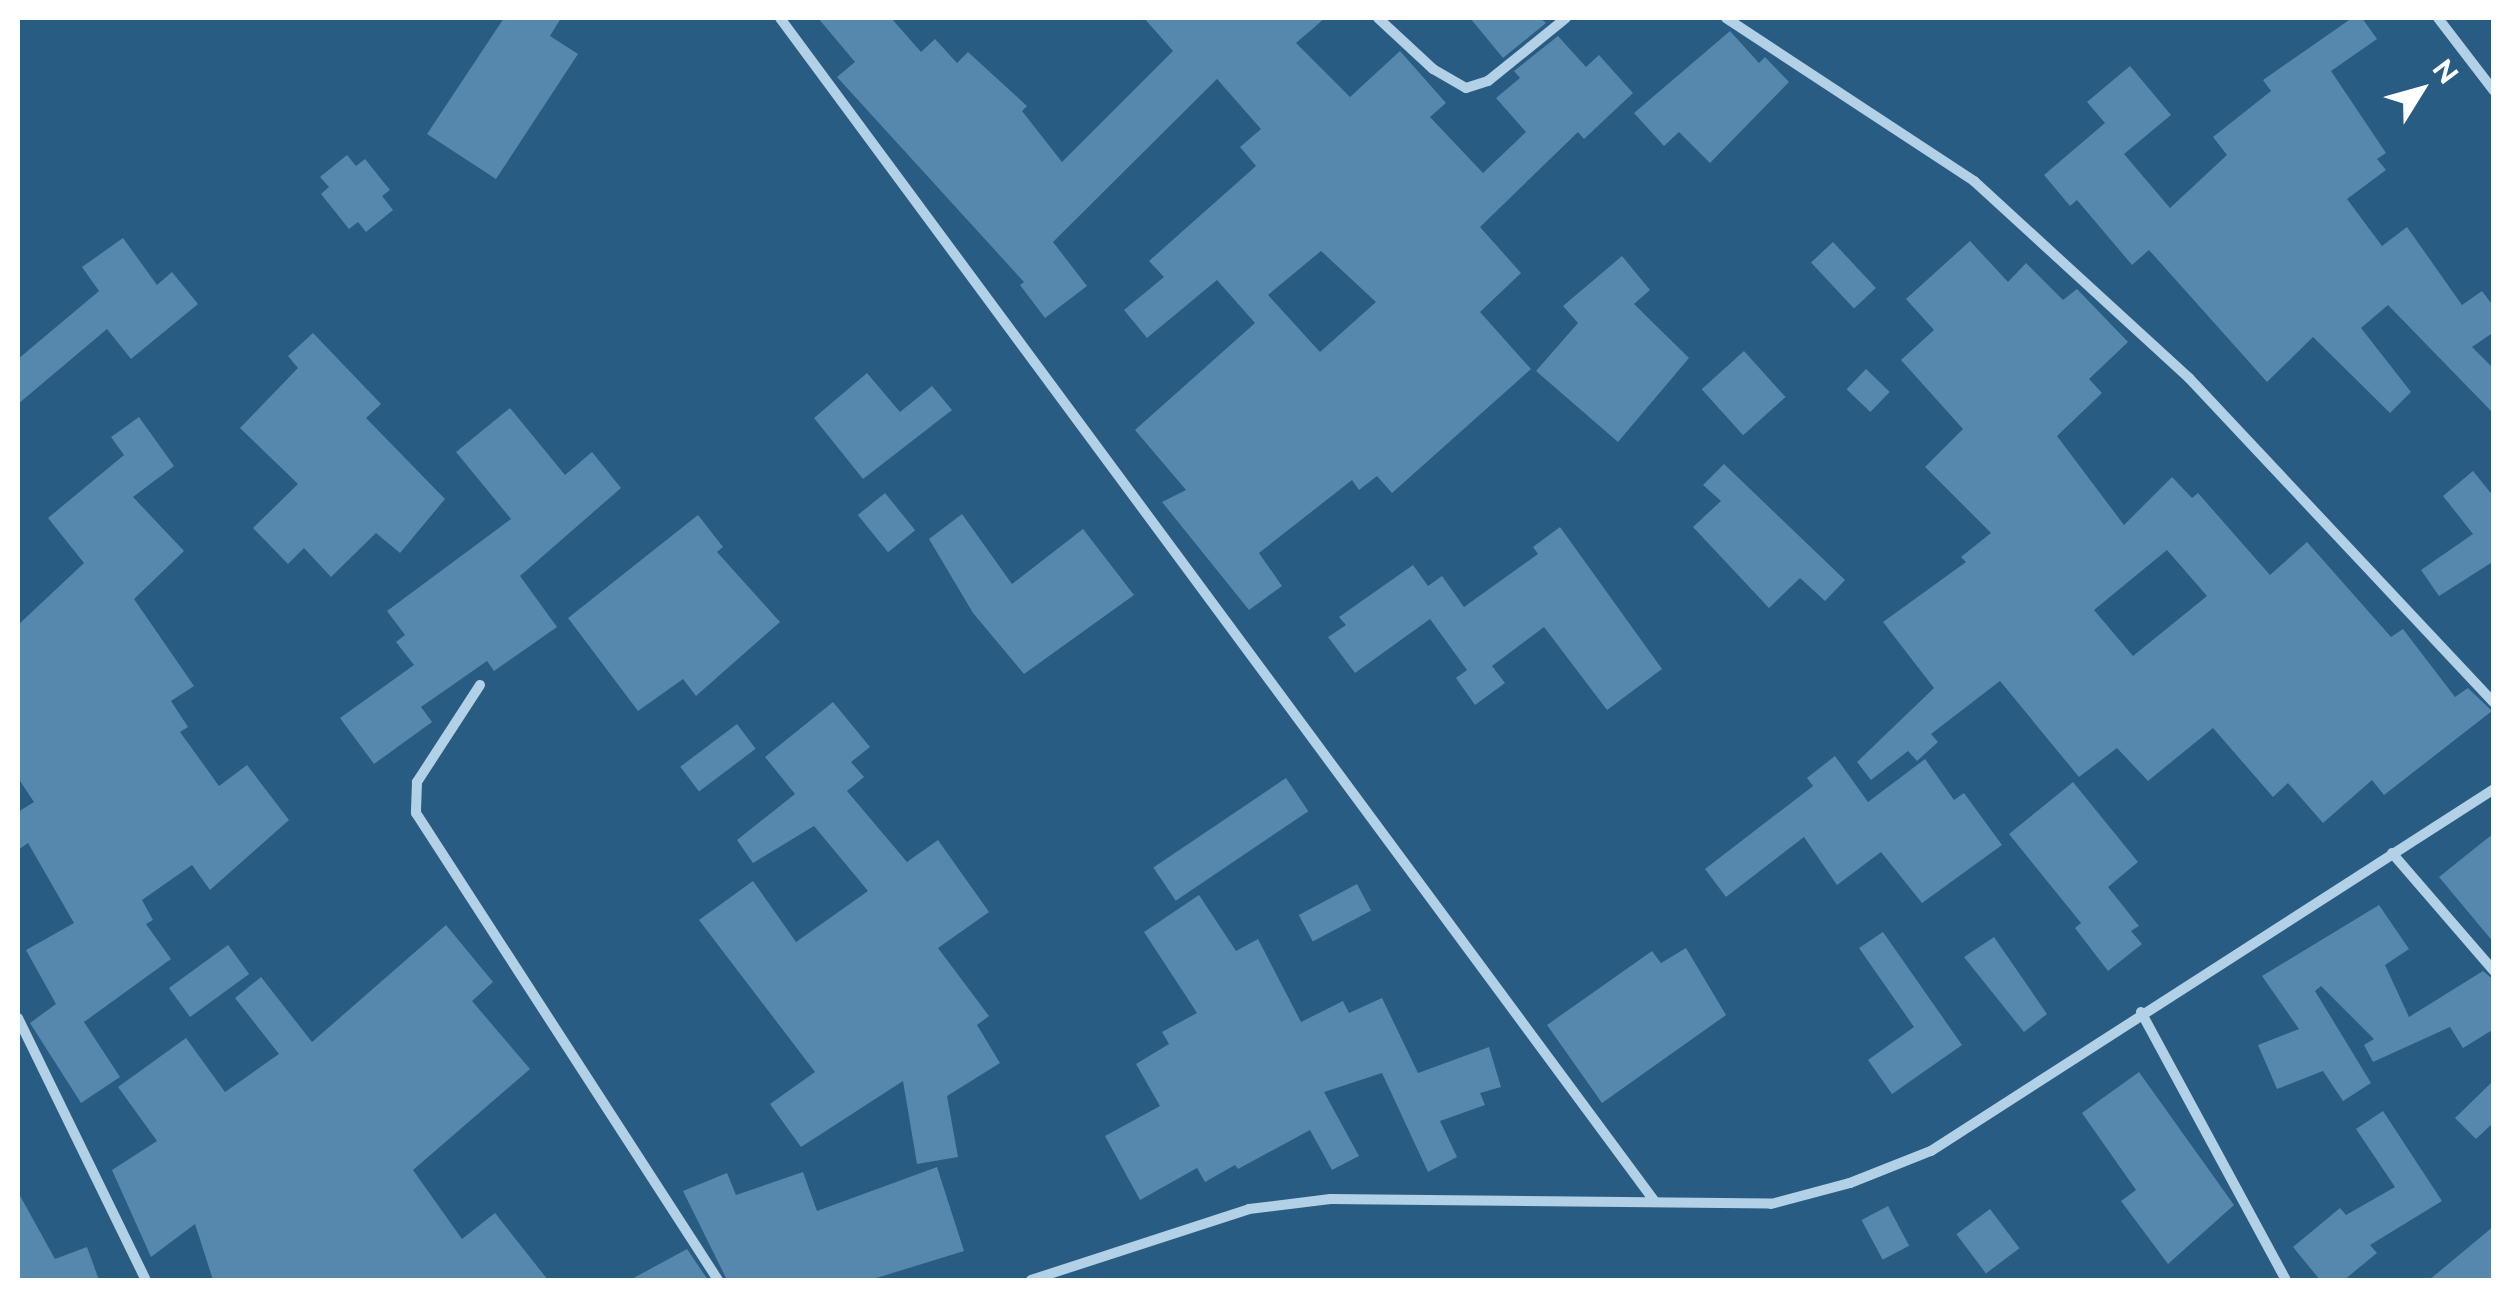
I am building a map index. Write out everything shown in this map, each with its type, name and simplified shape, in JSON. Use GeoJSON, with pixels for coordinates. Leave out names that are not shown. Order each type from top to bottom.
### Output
{"type":"FeatureCollection","features":[{"type":"Feature","properties":{"kind":"street"},"geometry":{"type":"LineString","coordinates":[[780,18],[1654,1202]]}},
{"type":"Feature","properties":{"kind":"street"},"geometry":{"type":"LineString","coordinates":[[1378,18],[1433,69],[1466,88],[1488,81],[1566,18]]}},
{"type":"Feature","properties":{"kind":"street"},"geometry":{"type":"LineString","coordinates":[[1726,18],[1974,181],[2190,378],[2494,704]]}},
{"type":"Feature","properties":{"kind":"street"},"geometry":{"type":"LineString","coordinates":[[2438,18],[2494,91]]}},
{"type":"Feature","properties":{"kind":"street"},"geometry":{"type":"LineString","coordinates":[[480,684],[417,782],[416,813],[718,1280]]}},
{"type":"Feature","properties":{"kind":"street"},"geometry":{"type":"LineString","coordinates":[[1031,1280],[1249,1210],[1330,1199],[1771,1204],[1931,1151],[2140,1012],[2494,789]]}},
{"type":"Feature","properties":{"kind":"street"},"geometry":{"type":"LineString","coordinates":[[2392,853],[2494,972]]}},
{"type":"Feature","properties":{"kind":"street"},"geometry":{"type":"LineString","coordinates":[[2140,1012],[2286,1280]]}},
{"type":"Feature","properties":{"kind":"street"},"geometry":{"type":"LineString","coordinates":[[18,1018],[146,1280]]}},
{"type":"Feature","properties":{"kind":"building"},"geometry":{"type":"Polygon","coordinates":[[[504,18],[561,18],[550,36],[578,54],[496,179],[427,134],[504,18]]]}},
{"type":"Feature","properties":{"kind":"building"},"geometry":{"type":"Polygon","coordinates":[[[818,18],[891,18],[921,52],[935,39],[957,63],[968,52],[1027,106],[1022,111],[1062,162],[1173,51],[1144,18],[1325,18],[1296,43],[1350,97],[1400,51],[1446,103],[1430,117],[1483,173],[1526,132],[1496,98],[1520,78],[1514,71],[1558,36],[1586,67],[1599,55],[1633,93],[1584,139],[1578,132],[1480,227],[1521,273],[1480,312],[1531,369],[1392,493],[1377,476],[1359,490],[1352,480],[1259,553],[1282,586],[1249,610],[1162,502],[1186,490],[1135,430],[1255,323],[1217,280],[1147,338],[1124,310],[1164,277],[1149,261],[1256,166],[1240,147],[1261,129],[1217,79],[1053,242],[1087,286],[1045,318],[1020,285],[1024,282],[837,77],[855,62],[818,18]],[[1321,251],[1268,295],[1320,352],[1376,302],[1321,251]]]}},
{"type":"Feature","properties":{"kind":"building"},"geometry":{"type":"Polygon","coordinates":[[[1470,18],[1540,18],[1546,23],[1503,58],[1470,18]]]}},
{"type":"Feature","properties":{"kind":"building"},"geometry":{"type":"Polygon","coordinates":[[[2352,18],[2362,18],[2377,39],[2331,71],[2386,153],[2377,159],[2386,170],[2347,199],[2382,246],[2407,227],[2462,305],[2482,291],[2494,307],[2494,332],[2472,347],[2494,369],[2494,414],[2388,305],[2361,328],[2411,392],[2390,413],[2313,337],[2267,382],[2149,250],[2132,265],[2077,200],[2070,206],[2044,175],[2105,123],[2087,102],[2130,66],[2171,115],[2124,154],[2170,208],[2227,155],[2213,137],[2271,91],[2263,80],[2352,18]]]}},
{"type":"Feature","properties":{"kind":"building"},"geometry":{"type":"Polygon","coordinates":[[[1730,31],[1759,63],[1765,57],[1789,82],[1710,163],[1679,132],[1664,146],[1634,113],[1730,31]]]}},
{"type":"Feature","properties":{"kind":"building"},"geometry":{"type":"Polygon","coordinates":[[[347,155],[356,166],[365,159],[390,190],[382,196],[393,210],[366,232],[358,222],[349,229],[321,194],[329,187],[320,177],[347,155]]]}},
{"type":"Feature","properties":{"kind":"building"},"geometry":{"type":"Polygon","coordinates":[[[123,238],[157,285],[172,272],[198,304],[131,359],[107,329],[18,404],[18,359],[99,291],[82,267],[123,238]]]}},
{"type":"Feature","properties":{"kind":"building"},"geometry":{"type":"Polygon","coordinates":[[[1970,241],[2008,282],[2026,263],[2063,300],[2077,289],[2128,342],[2089,379],[2102,393],[2057,436],[2124,525],[2172,477],[2192,498],[2198,493],[2270,575],[2307,542],[2391,637],[2403,629],[2455,697],[2468,688],[2492,711],[2384,795],[2372,780],[2323,823],[2288,783],[2273,797],[2213,728],[2148,781],[2117,748],[2079,777],[2000,681],[1931,734],[1938,742],[1917,761],[1908,751],[1871,780],[1857,762],[1934,688],[1883,622],[1966,562],[1961,557],[1991,533],[1925,467],[1963,429],[1901,360],[1934,330],[1906,299],[1970,241]],[[2167,550],[2094,610],[2133,656],[2207,596],[2167,550]]]}},
{"type":"Feature","properties":{"kind":"building"},"geometry":{"type":"Polygon","coordinates":[[[1833,242],[1876,288],[1854,309],[1811,262],[1833,242]]]}},
{"type":"Feature","properties":{"kind":"building"},"geometry":{"type":"Polygon","coordinates":[[[1622,256],[1650,290],[1634,304],[1689,358],[1618,442],[1536,371],[1578,323],[1563,306],[1622,256]]]}},
{"type":"Feature","properties":{"kind":"building"},"geometry":{"type":"Polygon","coordinates":[[[313,333],[381,404],[366,418],[445,499],[400,553],[376,533],[331,577],[304,548],[288,564],[253,528],[298,484],[240,428],[298,368],[288,356],[313,333]]]}},
{"type":"Feature","properties":{"kind":"building"},"geometry":{"type":"Polygon","coordinates":[[[1744,351],[1785,397],[1743,435],[1702,389],[1744,351]]]}},
{"type":"Feature","properties":{"kind":"building"},"geometry":{"type":"Polygon","coordinates":[[[1866,369],[1890,392],[1870,412],[1847,389],[1866,369]]]}},
{"type":"Feature","properties":{"kind":"building"},"geometry":{"type":"Polygon","coordinates":[[[867,373],[900,412],[932,386],[952,410],[863,479],[814,418],[867,373]]]}},
{"type":"Feature","properties":{"kind":"building"},"geometry":{"type":"Polygon","coordinates":[[[510,408],[565,475],[592,452],[621,488],[520,576],[557,627],[494,671],[487,661],[421,707],[432,722],[374,764],[340,718],[414,665],[396,642],[405,635],[387,611],[511,519],[456,452],[510,408]]]}},
{"type":"Feature","properties":{"kind":"building"},"geometry":{"type":"Polygon","coordinates":[[[139,417],[174,466],[133,497],[184,551],[134,599],[194,686],[171,701],[188,727],[180,732],[219,786],[247,765],[289,820],[210,890],[192,865],[142,900],[153,920],[146,924],[171,959],[84,1022],[120,1077],[81,1103],[30,1023],[56,1004],[26,950],[74,923],[28,843],[18,850],[18,812],[34,802],[18,778],[18,625],[84,563],[48,518],[124,455],[111,437],[139,417]]]}},
{"type":"Feature","properties":{"kind":"building"},"geometry":{"type":"Polygon","coordinates":[[[1724,464],[1845,580],[1825,601],[1800,578],[1769,608],[1693,527],[1721,501],[1703,485],[1724,464]]]}},
{"type":"Feature","properties":{"kind":"building"},"geometry":{"type":"Polygon","coordinates":[[[2473,471],[2494,497],[2494,561],[2439,596],[2421,570],[2473,534],[2443,496],[2473,471]]]}},
{"type":"Feature","properties":{"kind":"building"},"geometry":{"type":"Polygon","coordinates":[[[885,493],[915,530],[888,552],[858,515],[885,493]]]}},
{"type":"Feature","properties":{"kind":"building"},"geometry":{"type":"Polygon","coordinates":[[[962,514],[1012,584],[1083,529],[1134,595],[1024,674],[973,613],[929,539],[962,514]]]}},
{"type":"Feature","properties":{"kind":"building"},"geometry":{"type":"Polygon","coordinates":[[[698,515],[723,547],[717,552],[780,622],[696,696],[683,679],[638,711],[568,618],[698,515]]]}},
{"type":"Feature","properties":{"kind":"building"},"geometry":{"type":"Polygon","coordinates":[[[1560,527],[1662,669],[1607,710],[1544,627],[1492,666],[1505,683],[1475,705],[1456,678],[1467,670],[1430,619],[1355,673],[1328,637],[1346,625],[1339,617],[1413,565],[1428,586],[1442,576],[1464,607],[1538,554],[1533,547],[1560,527]]]}},
{"type":"Feature","properties":{"kind":"building"},"geometry":{"type":"Polygon","coordinates":[[[833,702],[870,747],[851,762],[864,777],[847,791],[907,862],[938,840],[989,912],[938,948],[989,1016],[977,1025],[1000,1063],[947,1096],[958,1157],[917,1164],[903,1081],[801,1147],[770,1104],[815,1072],[699,920],[753,881],[796,942],[868,891],[814,826],[753,863],[737,840],[795,794],[765,757],[833,702]]]}},
{"type":"Feature","properties":{"kind":"building"},"geometry":{"type":"Polygon","coordinates":[[[737,724],[756,749],[699,791],[680,767],[737,724]]]}},
{"type":"Feature","properties":{"kind":"building"},"geometry":{"type":"Polygon","coordinates":[[[1835,756],[1868,802],[1925,759],[1954,800],[1964,793],[2002,845],[1922,903],[1881,852],[1837,885],[1804,837],[1726,897],[1705,869],[1813,786],[1807,778],[1835,756]]]}},
{"type":"Feature","properties":{"kind":"building"},"geometry":{"type":"Polygon","coordinates":[[[1286,778],[1308,811],[1176,901],[1153,867],[1286,778]]]}},
{"type":"Feature","properties":{"kind":"building"},"geometry":{"type":"Polygon","coordinates":[[[2073,782],[2138,862],[2108,887],[2139,926],[2131,931],[2142,944],[2108,971],[2075,928],[2081,923],[2009,834],[2073,782]]]}},
{"type":"Feature","properties":{"kind":"building"},"geometry":{"type":"Polygon","coordinates":[[[2494,833],[2494,943],[2439,877],[2494,833]]]}},
{"type":"Feature","properties":{"kind":"building"},"geometry":{"type":"Polygon","coordinates":[[[1357,884],[1371,910],[1313,941],[1299,915],[1357,884]]]}},
{"type":"Feature","properties":{"kind":"building"},"geometry":{"type":"Polygon","coordinates":[[[1199,895],[1236,951],[1258,939],[1301,1022],[1343,1001],[1349,1013],[1382,998],[1418,1073],[1489,1047],[1501,1087],[1480,1093],[1485,1105],[1440,1121],[1457,1157],[1428,1172],[1382,1073],[1324,1092],[1359,1156],[1332,1170],[1310,1130],[1238,1169],[1235,1165],[1205,1182],[1197,1168],[1140,1200],[1105,1136],[1160,1106],[1136,1064],[1169,1044],[1162,1032],[1197,1013],[1144,932],[1199,895]]]}},
{"type":"Feature","properties":{"kind":"building"},"geometry":{"type":"Polygon","coordinates":[[[2379,905],[2409,949],[2385,965],[2409,1017],[2483,971],[2494,980],[2494,1029],[2463,1048],[2450,1027],[2373,1062],[2364,1045],[2374,1039],[2321,986],[2315,991],[2371,1083],[2343,1101],[2323,1071],[2277,1089],[2258,1045],[2299,1029],[2262,976],[2379,905]]]}},
{"type":"Feature","properties":{"kind":"building"},"geometry":{"type":"Polygon","coordinates":[[[446,925],[493,982],[472,1001],[530,1069],[413,1170],[462,1239],[495,1213],[548,1280],[213,1280],[195,1224],[151,1257],[112,1170],[157,1141],[118,1087],[186,1038],[225,1092],[279,1054],[235,998],[261,977],[312,1042],[446,925]]]}},
{"type":"Feature","properties":{"kind":"building"},"geometry":{"type":"Polygon","coordinates":[[[1883,932],[1962,1045],[1892,1094],[1868,1060],[1914,1027],[1859,948],[1883,932]]]}},
{"type":"Feature","properties":{"kind":"building"},"geometry":{"type":"Polygon","coordinates":[[[1994,937],[2047,1014],[2024,1032],[1964,957],[1994,937]]]}},
{"type":"Feature","properties":{"kind":"building"},"geometry":{"type":"Polygon","coordinates":[[[228,945],[249,974],[190,1017],[169,988],[228,945]]]}},
{"type":"Feature","properties":{"kind":"building"},"geometry":{"type":"Polygon","coordinates":[[[1686,948],[1726,1015],[1602,1103],[1547,1025],[1652,951],[1661,963],[1686,948]]]}},
{"type":"Feature","properties":{"kind":"building"},"geometry":{"type":"Polygon","coordinates":[[[2139,1072],[2234,1205],[2168,1264],[2121,1201],[2136,1190],[2082,1113],[2139,1072]]]}},
{"type":"Feature","properties":{"kind":"building"},"geometry":{"type":"Polygon","coordinates":[[[2494,1080],[2494,1122],[2476,1139],[2455,1118],[2494,1080]]]}},
{"type":"Feature","properties":{"kind":"building"},"geometry":{"type":"Polygon","coordinates":[[[2383,1111],[2442,1201],[2370,1245],[2377,1253],[2344,1280],[2320,1280],[2293,1247],[2340,1208],[2346,1215],[2395,1187],[2356,1129],[2383,1111]]]}},
{"type":"Feature","properties":{"kind":"building"},"geometry":{"type":"Polygon","coordinates":[[[937,1167],[964,1251],[870,1280],[727,1280],[683,1191],[727,1173],[736,1195],[803,1172],[817,1211],[937,1167]]]}},
{"type":"Feature","properties":{"kind":"building"},"geometry":{"type":"Polygon","coordinates":[[[18,1192],[55,1259],[87,1247],[99,1280],[18,1280],[18,1192]]]}},
{"type":"Feature","properties":{"kind":"building"},"geometry":{"type":"Polygon","coordinates":[[[1888,1206],[1909,1246],[1883,1260],[1862,1220],[1888,1206]]]}},
{"type":"Feature","properties":{"kind":"building"},"geometry":{"type":"Polygon","coordinates":[[[1990,1209],[2019,1248],[1986,1273],[1956,1234],[1990,1209]]]}},
{"type":"Feature","properties":{"kind":"building"},"geometry":{"type":"Polygon","coordinates":[[[2494,1226],[2494,1280],[2429,1280],[2494,1226]]]}},
{"type":"Feature","properties":{"kind":"building"},"geometry":{"type":"Polygon","coordinates":[[[687,1249],[708,1280],[630,1280],[687,1249]]]}}]}
